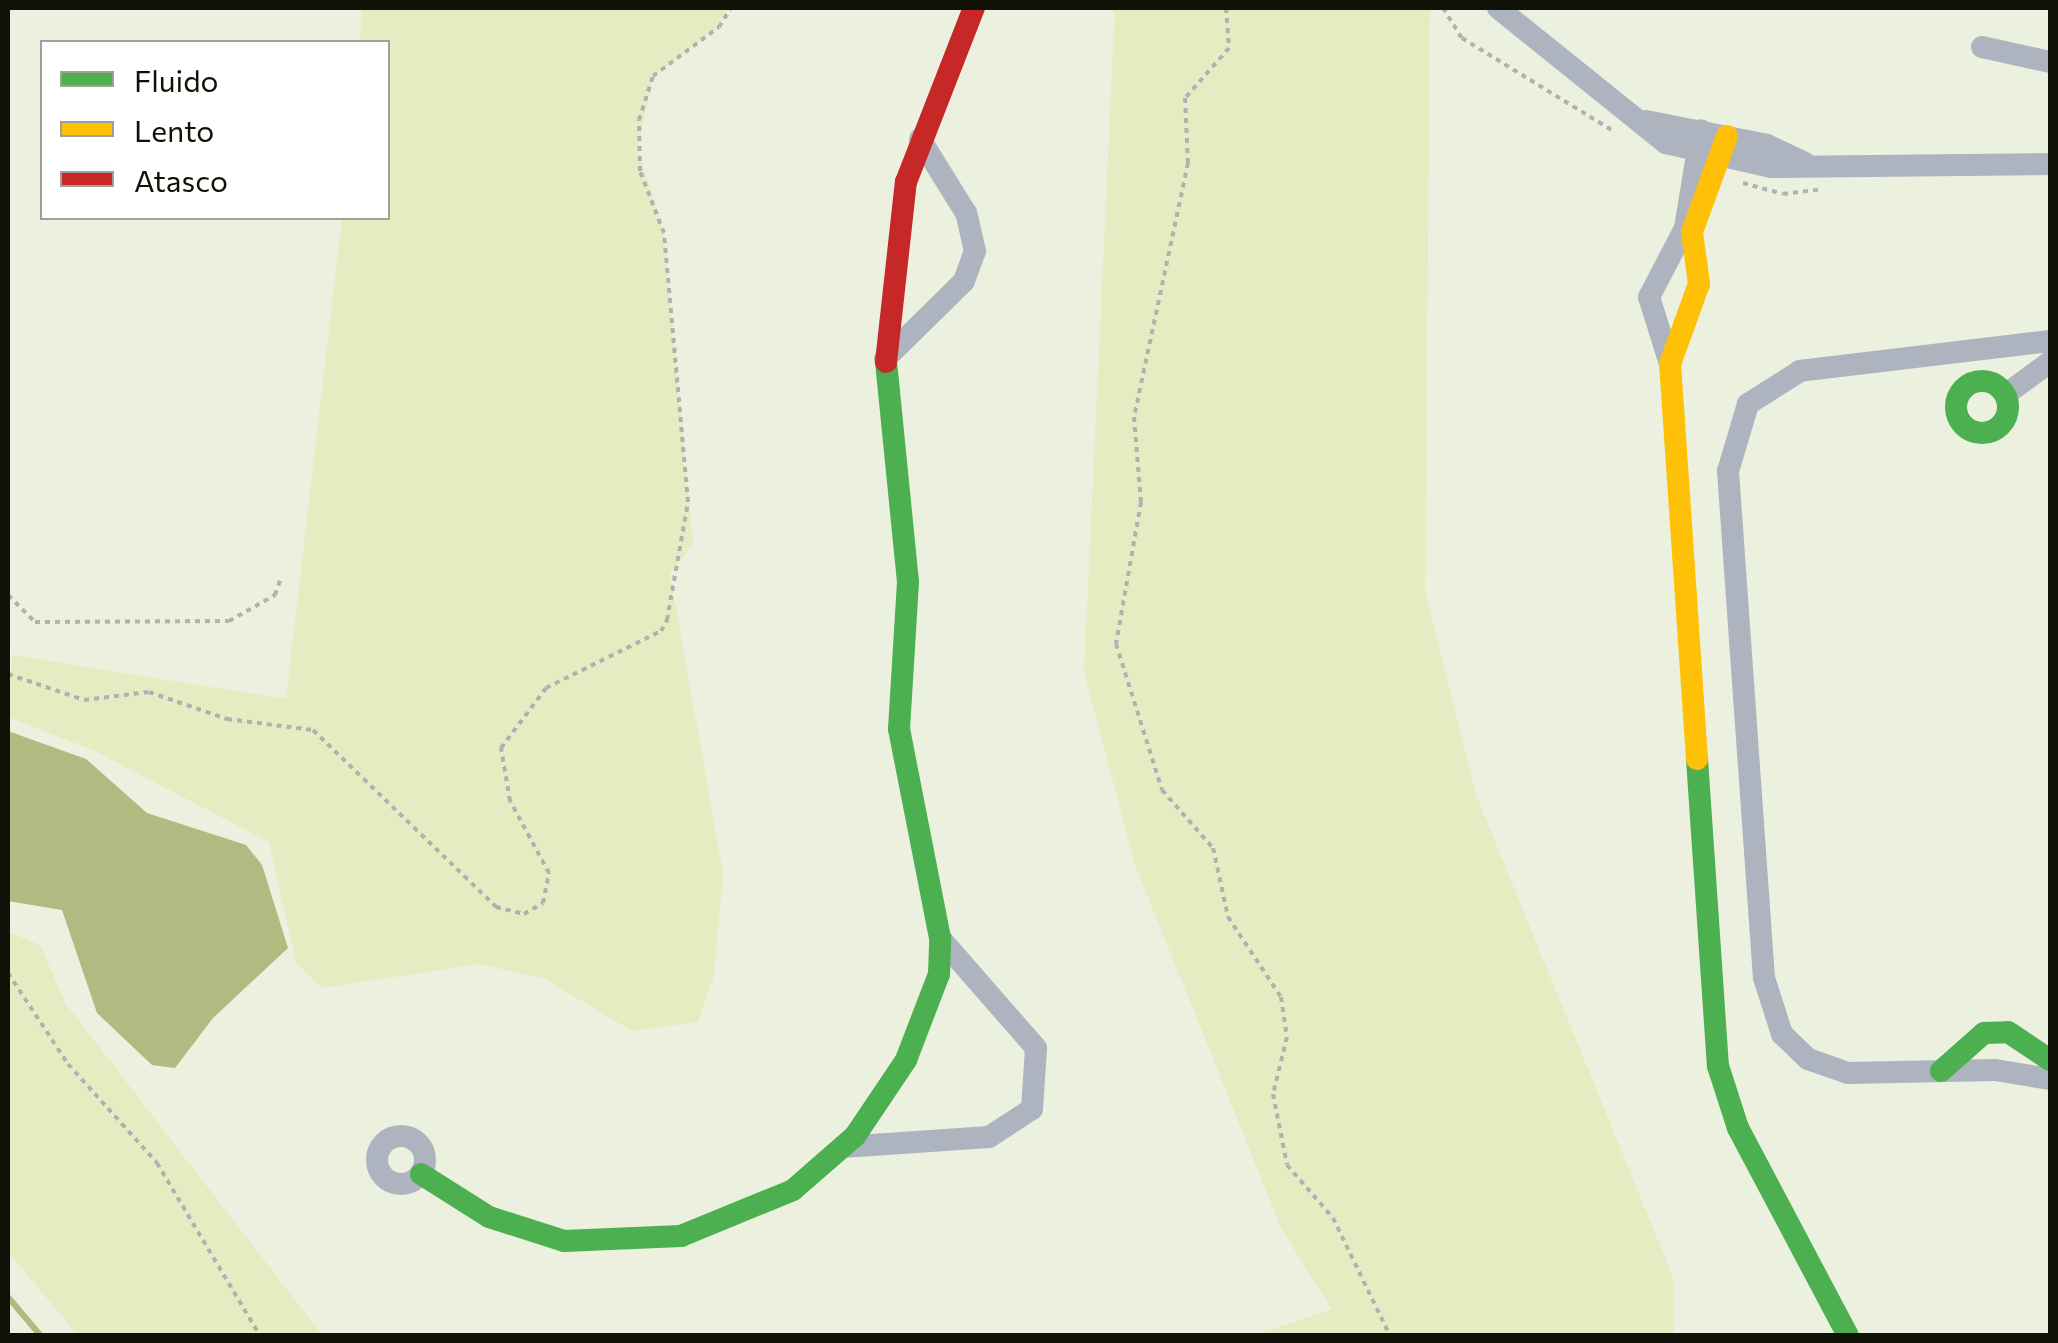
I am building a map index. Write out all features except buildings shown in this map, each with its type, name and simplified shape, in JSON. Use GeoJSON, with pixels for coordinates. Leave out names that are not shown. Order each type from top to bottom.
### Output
{"type":"FeatureCollection","features":[{"type":"Feature","properties":{"kind":"street"},"geometry":{"type":"LineString","coordinates":[[421,1174],[489,1218],[534,1233],[635,1242],[765,1208],[843,1147],[906,1060],[934,993],[940,938],[899,729],[908,582],[885,359],[892,262],[920,139],[974,8]]}},
{"type":"Feature","properties":{"kind":"street"},"geometry":{"type":"LineString","coordinates":[[1498,8],[1544,53],[1646,121],[1666,143],[1698,140],[1804,164],[2050,164]]}},
{"type":"Feature","properties":{"kind":"street"},"geometry":{"type":"LineString","coordinates":[[1982,46],[2050,62]]}},
{"type":"Feature","properties":{"kind":"street"},"geometry":{"type":"LineString","coordinates":[[885,359],[964,281],[974,251],[966,212],[920,139]]}},
{"type":"Feature","properties":{"kind":"street"},"geometry":{"type":"LineString","coordinates":[[1698,140],[1685,228],[1649,297],[1670,364],[1718,1066],[1738,1128],[1848,1336]]}},
{"type":"Feature","properties":{"kind":"street"},"geometry":{"type":"LineString","coordinates":[[1670,364],[1699,284],[1692,232],[1726,147]]}},
{"type":"Feature","properties":{"kind":"street"},"geometry":{"type":"LineString","coordinates":[[2050,341],[1800,371],[1769,383],[1733,432],[1728,470],[1772,1016],[1794,1050],[1826,1068],[2050,1078]]}},
{"type":"Feature","properties":{"kind":"street"},"geometry":{"type":"LineString","coordinates":[[2005,395],[2050,362]]}},
{"type":"Feature","properties":{"kind":"street"},"geometry":{"type":"LineString","coordinates":[[843,1147],[988,1137],[1032,1109],[1036,1048],[940,938]]}},
{"type":"Feature","properties":{"kind":"street"},"geometry":{"type":"LineString","coordinates":[[1941,1071],[1984,1032],[2008,1032],[2050,1060]]}},
{"type":"Feature","properties":{"kind":"path"},"geometry":{"type":"LineString","coordinates":[[8,674],[84,700],[148,692],[226,719],[313,730],[496,907],[513,915],[543,903],[549,873],[510,802],[501,748],[546,688],[661,631],[666,620],[688,502],[664,233],[640,171],[639,120],[653,76],[720,27],[731,8]]}},
{"type":"Feature","properties":{"kind":"path"},"geometry":{"type":"LineString","coordinates":[[1226,8],[1229,48],[1184,98],[1188,163],[1134,417],[1141,502],[1116,644],[1162,790],[1213,848],[1228,917],[1281,997],[1286,1037],[1272,1094],[1287,1165],[1334,1218],[1390,1336]]}},
{"type":"Feature","properties":{"kind":"path"},"geometry":{"type":"LineString","coordinates":[[8,595],[34,622],[229,621],[275,596],[281,578]]}},
{"type":"Feature","properties":{"kind":"path"},"geometry":{"type":"LineString","coordinates":[[8,972],[68,1064],[157,1162],[260,1336]]}},
{"type":"Feature","properties":{"kind":"shaded area"},"geometry":{"type":"Polygon","coordinates":[[[363,8],[726,8],[719,27],[653,76],[638,149],[664,233],[693,544],[670,574],[723,873],[714,976],[698,1022],[632,1031],[545,979],[479,964],[322,988],[296,963],[269,842],[93,750],[8,717],[12,655],[286,699],[342,220],[390,220],[390,40],[359,40],[363,8]]]}},
{"type":"Feature","properties":{"kind":"shaded area"},"geometry":{"type":"Polygon","coordinates":[[[1115,8],[1430,8],[1425,592],[1476,795],[1673,1277],[1674,1335],[1256,1335],[1332,1309],[1282,1230],[1135,865],[1084,672],[1115,8]]]}},
{"type":"Feature","properties":{"kind":"shaded area"},"geometry":{"type":"Polygon","coordinates":[[[8,731],[86,759],[147,813],[246,845],[262,865],[288,948],[213,1018],[175,1068],[152,1065],[97,1013],[62,910],[8,901],[8,731]]]}},
{"type":"Feature","properties":{"kind":"shaded area"},"geometry":{"type":"Polygon","coordinates":[[[8,932],[40,945],[66,1004],[322,1335],[77,1335],[8,1251],[8,932]]]}},
{"type":"Feature","properties":{"kind":"waterway"},"geometry":{"type":"LineString","coordinates":[[8,1297],[41,1336]]}},
{"type":"Feature","properties":{"kind":"traffic: fast"},"geometry":{"type":"LineString","coordinates":[[421,1174],[489,1217],[564,1241],[681,1236],[793,1190],[855,1136],[906,1060],[939,974],[940,938],[899,729],[908,582],[886,362]]}},
{"type":"Feature","properties":{"kind":"traffic: fast"},"geometry":{"type":"LineString","coordinates":[[1982,381],[2000,389],[2008,407],[2000,425],[1982,433],[1964,425],[1956,407],[1964,389],[1982,381]]}},
{"type":"Feature","properties":{"kind":"traffic: fast"},"geometry":{"type":"LineString","coordinates":[[1697,759],[1718,1066],[1738,1128],[1848,1336]]}},
{"type":"Feature","properties":{"kind":"traffic: fast"},"geometry":{"type":"LineString","coordinates":[[1941,1071],[1984,1033],[2008,1032],[2050,1060]]}},
{"type":"Feature","properties":{"kind":"traffic: slow"},"geometry":{"type":"LineString","coordinates":[[1697,759],[1670,364],[1699,284],[1692,232],[1727,136]]}},
{"type":"Feature","properties":{"kind":"traffic: jam"},"geometry":{"type":"LineString","coordinates":[[886,362],[906,182],[974,8]]}}]}
